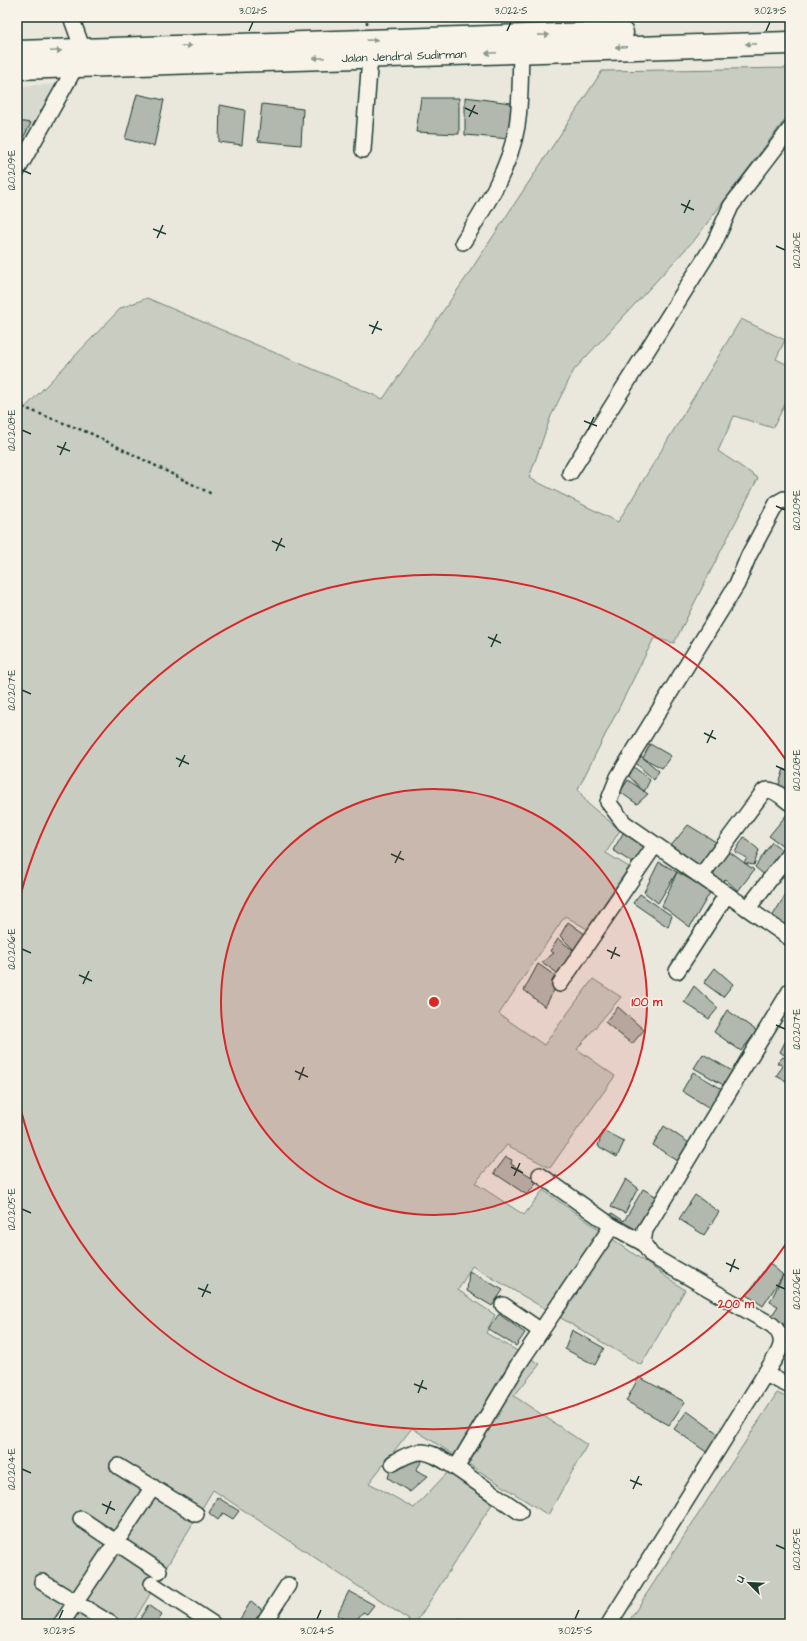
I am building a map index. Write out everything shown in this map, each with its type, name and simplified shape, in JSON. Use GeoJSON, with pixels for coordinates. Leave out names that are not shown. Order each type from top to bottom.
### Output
{"type":"FeatureCollection","features":[{"type":"Feature","properties":{"kind":"highway","name":"Jalan Jendral Sudirman"},"geometry":{"type":"LineString","coordinates":[[17,68],[79,58],[790,28]]}},
{"type":"Feature","properties":{"kind":"highway","name":"Jalan Jendral Sudirman"},"geometry":{"type":"LineString","coordinates":[[17,52],[79,58],[370,57],[790,43]]}},
{"type":"Feature","properties":{"kind":"street"},"geometry":{"type":"LineString","coordinates":[[17,171],[79,58],[71,17]]}},
{"type":"Feature","properties":{"kind":"street"},"geometry":{"type":"LineString","coordinates":[[463,242],[498,182],[512,144],[517,127],[521,88],[522,52]]}},
{"type":"Feature","properties":{"kind":"street"},"geometry":{"type":"LineString","coordinates":[[363,150],[370,57]]}},
{"type":"Feature","properties":{"kind":"street"},"geometry":{"type":"LineString","coordinates":[[570,472],[710,250],[731,206],[790,129]]}},
{"type":"Feature","properties":{"kind":"street"},"geometry":{"type":"LineString","coordinates":[[790,502],[784,499],[777,503],[749,555],[737,584],[618,777],[608,802],[624,823],[790,938]]}},
{"type":"Feature","properties":{"kind":"street"},"geometry":{"type":"LineString","coordinates":[[701,876],[764,791],[767,789],[772,791],[790,803]]}},
{"type":"Feature","properties":{"kind":"street"},"geometry":{"type":"LineString","coordinates":[[560,984],[655,845]]}},
{"type":"Feature","properties":{"kind":"street"},"geometry":{"type":"LineString","coordinates":[[748,908],[790,852]]}},
{"type":"Feature","properties":{"kind":"street"},"geometry":{"type":"LineString","coordinates":[[677,970],[727,894]]}},
{"type":"Feature","properties":{"kind":"street"},"geometry":{"type":"LineString","coordinates":[[643,1243],[645,1230],[662,1199],[706,1131],[790,991]]}},
{"type":"Feature","properties":{"kind":"street"},"geometry":{"type":"LineString","coordinates":[[540,1175],[612,1226],[643,1243],[652,1256],[772,1325],[779,1332],[786,1334],[765,1374],[609,1624]]}},
{"type":"Feature","properties":{"kind":"street"},"geometry":{"type":"LineString","coordinates":[[456,1468],[541,1331],[612,1226]]}},
{"type":"Feature","properties":{"kind":"street"},"geometry":{"type":"LineString","coordinates":[[503,1304],[541,1331]]}},
{"type":"Feature","properties":{"kind":"street"},"geometry":{"type":"LineString","coordinates":[[765,1374],[790,1386]]}},
{"type":"Feature","properties":{"kind":"street"},"geometry":{"type":"LineString","coordinates":[[393,1463],[410,1453],[432,1453],[520,1512]]}},
{"type":"Feature","properties":{"kind":"street"},"geometry":{"type":"LineString","coordinates":[[118,1466],[196,1514]]}},
{"type":"Feature","properties":{"kind":"street"},"geometry":{"type":"LineString","coordinates":[[61,1624],[153,1487]]}},
{"type":"Feature","properties":{"kind":"street"},"geometry":{"type":"LineString","coordinates":[[81,1519],[159,1571]]}},
{"type":"Feature","properties":{"kind":"street"},"geometry":{"type":"LineString","coordinates":[[42,1582],[111,1624]]}},
{"type":"Feature","properties":{"kind":"street"},"geometry":{"type":"LineString","coordinates":[[152,1584],[213,1624]]}},
{"type":"Feature","properties":{"kind":"street"},"geometry":{"type":"LineString","coordinates":[[263,1624],[288,1585]]}},
{"type":"Feature","properties":{"kind":"path"},"geometry":{"type":"LineString","coordinates":[[17,405],[92,434],[212,494]]}},
{"type":"Feature","properties":{"kind":"path"},"geometry":{"type":"LineString","coordinates":[[459,1620],[489,1624]]}},
{"type":"Feature","properties":{"kind":"shaded area"},"geometry":{"type":"Polygon","coordinates":[[[790,68],[790,113],[696,238],[574,370],[551,416],[529,478],[618,522],[741,319],[785,340],[776,359],[790,366],[790,394],[773,428],[734,416],[718,451],[758,478],[674,643],[654,638],[578,789],[587,803],[620,830],[606,853],[629,867],[587,929],[565,916],[499,1014],[544,1045],[593,979],[621,997],[577,1049],[615,1076],[550,1168],[507,1145],[475,1183],[524,1215],[543,1190],[685,1290],[641,1365],[472,1266],[458,1290],[495,1315],[486,1333],[540,1364],[514,1396],[587,1445],[548,1515],[412,1428],[369,1483],[414,1508],[448,1472],[492,1504],[415,1624],[213,1490],[132,1624],[17,1624],[17,416],[121,308],[147,298],[383,399],[467,276],[602,71],[790,68]]]}},
{"type":"Feature","properties":{"kind":"shaded area"},"geometry":{"type":"Polygon","coordinates":[[[58,84],[17,159],[17,86],[58,84]]]}},
{"type":"Feature","properties":{"kind":"shaded area"},"geometry":{"type":"Polygon","coordinates":[[[777,1393],[790,1399],[790,1624],[627,1624],[777,1393]]]}},
{"type":"Feature","properties":{"kind":"building"},"geometry":{"type":"Polygon","coordinates":[[[302,17],[302,18],[256,18],[302,17]]]}},
{"type":"Feature","properties":{"kind":"building"},"geometry":{"type":"Polygon","coordinates":[[[137,94],[164,100],[154,146],[125,139],[137,94]]]}},
{"type":"Feature","properties":{"kind":"building"},"geometry":{"type":"Polygon","coordinates":[[[465,97],[511,103],[510,139],[465,135],[465,97]]]}},
{"type":"Feature","properties":{"kind":"building"},"geometry":{"type":"Polygon","coordinates":[[[421,98],[459,98],[459,134],[416,132],[421,98]]]}},
{"type":"Feature","properties":{"kind":"building"},"geometry":{"type":"Polygon","coordinates":[[[262,104],[303,109],[301,145],[258,141],[262,104]]]}},
{"type":"Feature","properties":{"kind":"building"},"geometry":{"type":"Polygon","coordinates":[[[220,105],[245,110],[242,145],[219,142],[220,105]]]}},
{"type":"Feature","properties":{"kind":"building"},"geometry":{"type":"Polygon","coordinates":[[[17,121],[31,123],[21,142],[17,141],[17,121]]]}},
{"type":"Feature","properties":{"kind":"building"},"geometry":{"type":"Polygon","coordinates":[[[650,744],[671,756],[662,768],[643,758],[650,744]]]}},
{"type":"Feature","properties":{"kind":"building"},"geometry":{"type":"Polygon","coordinates":[[[641,756],[659,771],[654,780],[636,763],[641,756]]]}},
{"type":"Feature","properties":{"kind":"building"},"geometry":{"type":"Polygon","coordinates":[[[634,767],[650,780],[644,792],[629,776],[634,767]]]}},
{"type":"Feature","properties":{"kind":"building"},"geometry":{"type":"Polygon","coordinates":[[[784,769],[790,773],[790,794],[779,784],[784,769]]]}},
{"type":"Feature","properties":{"kind":"building"},"geometry":{"type":"Polygon","coordinates":[[[628,780],[648,794],[637,804],[620,792],[628,780]]]}},
{"type":"Feature","properties":{"kind":"building"},"geometry":{"type":"Polygon","coordinates":[[[788,813],[790,814],[789,850],[769,836],[788,813]]]}},
{"type":"Feature","properties":{"kind":"building"},"geometry":{"type":"Polygon","coordinates":[[[688,825],[716,842],[698,866],[670,847],[688,825]]]}},
{"type":"Feature","properties":{"kind":"building"},"geometry":{"type":"Polygon","coordinates":[[[625,830],[646,846],[634,864],[613,850],[625,830]]]}},
{"type":"Feature","properties":{"kind":"building"},"geometry":{"type":"Polygon","coordinates":[[[744,837],[759,850],[754,865],[744,863],[747,858],[735,852],[744,837]]]}},
{"type":"Feature","properties":{"kind":"building"},"geometry":{"type":"Polygon","coordinates":[[[772,842],[786,853],[768,878],[755,867],[772,842]]]}},
{"type":"Feature","properties":{"kind":"building"},"geometry":{"type":"Polygon","coordinates":[[[727,850],[754,870],[738,891],[725,879],[720,885],[710,877],[727,850]]]}},
{"type":"Feature","properties":{"kind":"building"},"geometry":{"type":"Polygon","coordinates":[[[659,862],[677,872],[658,903],[644,892],[659,862]]]}},
{"type":"Feature","properties":{"kind":"building"},"geometry":{"type":"Polygon","coordinates":[[[677,872],[711,891],[690,927],[662,906],[677,872]]]}},
{"type":"Feature","properties":{"kind":"building"},"geometry":{"type":"Polygon","coordinates":[[[790,887],[790,930],[772,917],[790,887]]]}},
{"type":"Feature","properties":{"kind":"building"},"geometry":{"type":"Polygon","coordinates":[[[640,894],[672,916],[668,927],[633,903],[640,894]]]}},
{"type":"Feature","properties":{"kind":"building"},"geometry":{"type":"Polygon","coordinates":[[[568,922],[589,937],[577,953],[560,936],[568,922]]]}},
{"type":"Feature","properties":{"kind":"building"},"geometry":{"type":"Polygon","coordinates":[[[558,939],[577,953],[561,976],[542,962],[554,953],[550,951],[558,939]]]}},
{"type":"Feature","properties":{"kind":"building"},"geometry":{"type":"Polygon","coordinates":[[[538,964],[560,979],[545,1007],[524,990],[538,964]]]}},
{"type":"Feature","properties":{"kind":"building"},"geometry":{"type":"Polygon","coordinates":[[[715,968],[733,984],[723,997],[704,983],[715,968]]]}},
{"type":"Feature","properties":{"kind":"building"},"geometry":{"type":"Polygon","coordinates":[[[694,986],[718,1008],[709,1019],[684,1002],[694,986]]]}},
{"type":"Feature","properties":{"kind":"building"},"geometry":{"type":"Polygon","coordinates":[[[618,1007],[644,1030],[632,1044],[605,1022],[618,1007]]]}},
{"type":"Feature","properties":{"kind":"building"},"geometry":{"type":"Polygon","coordinates":[[[727,1010],[757,1031],[741,1051],[714,1032],[727,1010]]]}},
{"type":"Feature","properties":{"kind":"building"},"geometry":{"type":"Polygon","coordinates":[[[785,1042],[790,1045],[790,1059],[780,1052],[785,1042]]]}},
{"type":"Feature","properties":{"kind":"building"},"geometry":{"type":"Polygon","coordinates":[[[703,1054],[734,1072],[725,1086],[694,1068],[703,1054]]]}},
{"type":"Feature","properties":{"kind":"building"},"geometry":{"type":"Polygon","coordinates":[[[783,1057],[790,1062],[790,1083],[776,1076],[783,1066],[777,1063],[783,1057]]]}},
{"type":"Feature","properties":{"kind":"building"},"geometry":{"type":"Polygon","coordinates":[[[693,1072],[724,1090],[711,1109],[682,1091],[693,1072]]]}},
{"type":"Feature","properties":{"kind":"building"},"geometry":{"type":"Polygon","coordinates":[[[664,1126],[692,1145],[681,1163],[653,1145],[664,1126]]]}},
{"type":"Feature","properties":{"kind":"building"},"geometry":{"type":"Polygon","coordinates":[[[603,1130],[624,1142],[617,1157],[598,1146],[603,1130]]]}},
{"type":"Feature","properties":{"kind":"building"},"geometry":{"type":"Polygon","coordinates":[[[506,1157],[512,1160],[511,1164],[538,1181],[527,1195],[494,1173],[506,1157]]]}},
{"type":"Feature","properties":{"kind":"building"},"geometry":{"type":"Polygon","coordinates":[[[626,1179],[638,1188],[625,1213],[611,1207],[626,1179]]]}},
{"type":"Feature","properties":{"kind":"building"},"geometry":{"type":"Polygon","coordinates":[[[643,1189],[659,1198],[638,1235],[608,1219],[612,1213],[624,1221],[643,1189]]]}},
{"type":"Feature","properties":{"kind":"building"},"geometry":{"type":"Polygon","coordinates":[[[695,1195],[719,1212],[704,1235],[679,1219],[695,1195]]]}},
{"type":"Feature","properties":{"kind":"building"},"geometry":{"type":"Polygon","coordinates":[[[769,1263],[783,1275],[763,1306],[747,1295],[769,1263]]]}},
{"type":"Feature","properties":{"kind":"building"},"geometry":{"type":"Polygon","coordinates":[[[469,1271],[503,1290],[492,1306],[467,1291],[469,1271]]]}},
{"type":"Feature","properties":{"kind":"building"},"geometry":{"type":"Polygon","coordinates":[[[783,1275],[790,1279],[790,1316],[783,1325],[771,1317],[778,1306],[770,1302],[783,1275]]]}},
{"type":"Feature","properties":{"kind":"building"},"geometry":{"type":"Polygon","coordinates":[[[499,1314],[525,1333],[516,1346],[488,1329],[499,1314]]]}},
{"type":"Feature","properties":{"kind":"building"},"geometry":{"type":"Polygon","coordinates":[[[572,1330],[604,1348],[595,1365],[565,1349],[572,1330]]]}},
{"type":"Feature","properties":{"kind":"building"},"geometry":{"type":"Polygon","coordinates":[[[639,1377],[685,1402],[669,1425],[626,1401],[639,1377]]]}},
{"type":"Feature","properties":{"kind":"building"},"geometry":{"type":"Polygon","coordinates":[[[687,1411],[720,1435],[709,1454],[674,1429],[687,1411]]]}},
{"type":"Feature","properties":{"kind":"building"},"geometry":{"type":"Polygon","coordinates":[[[412,1456],[422,1461],[416,1470],[428,1476],[410,1492],[388,1478],[391,1468],[412,1456]]]}},
{"type":"Feature","properties":{"kind":"building"},"geometry":{"type":"Polygon","coordinates":[[[217,1497],[239,1511],[233,1519],[223,1513],[218,1520],[209,1513],[217,1497]]]}},
{"type":"Feature","properties":{"kind":"building"},"geometry":{"type":"Polygon","coordinates":[[[349,1591],[374,1605],[367,1614],[363,1612],[358,1618],[363,1621],[358,1624],[352,1624],[337,1615],[349,1591]]]}},
{"type":"Feature","properties":{"kind":"building"},"geometry":{"type":"Polygon","coordinates":[[[251,1601],[265,1612],[257,1624],[237,1624],[251,1601]]]}},
{"type":"Feature","properties":{"kind":"building"},"geometry":{"type":"Polygon","coordinates":[[[148,1605],[162,1615],[156,1624],[137,1624],[148,1605]]]}},
{"type":"Feature","properties":{"kind":"building"},"geometry":{"type":"Polygon","coordinates":[[[331,1618],[344,1624],[328,1624],[331,1618]]]}}]}
